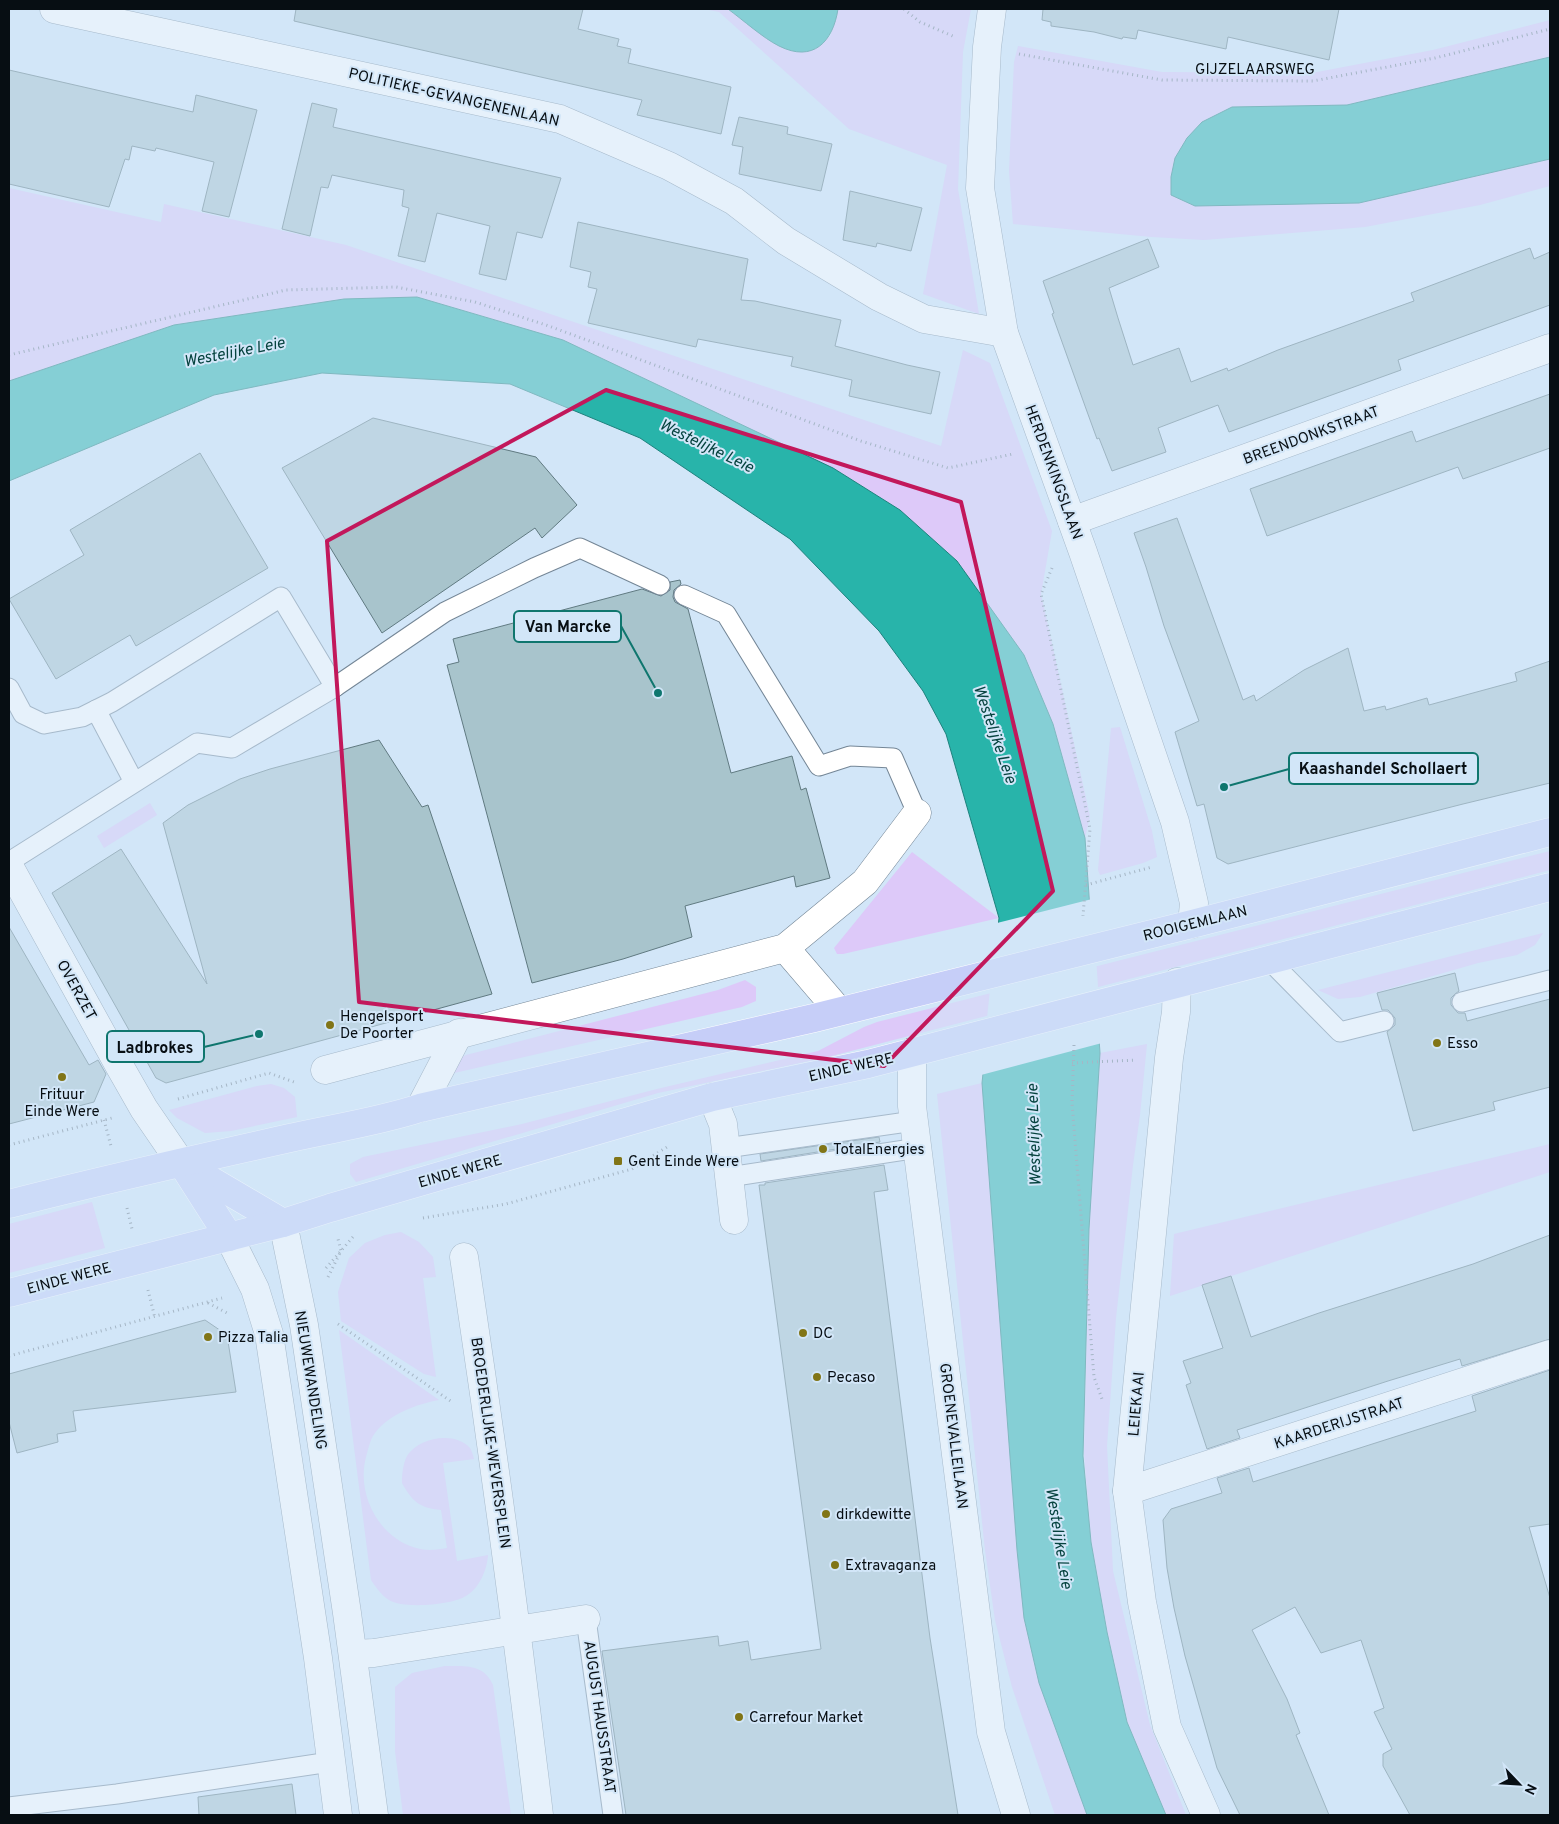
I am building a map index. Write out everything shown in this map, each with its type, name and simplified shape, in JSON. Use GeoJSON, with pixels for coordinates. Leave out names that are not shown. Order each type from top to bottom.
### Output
{"type":"FeatureCollection","features":[{"type":"Feature","properties":{"kind":"main road","name":"ROOIGEMLAAN"},"geometry":{"type":"LineString","coordinates":[[839,1011],[1192,924],[1550,832]]}},
{"type":"Feature","properties":{"kind":"main road"},"geometry":{"type":"LineString","coordinates":[[912,1052],[1137,996],[1178,982],[1550,887]]}},
{"type":"Feature","properties":{"kind":"main road"},"geometry":{"type":"LineString","coordinates":[[9,1204],[311,1133],[383,1120],[420,1108],[839,1011]]}},
{"type":"Feature","properties":{"kind":"main road","name":"EINDE WERE"},"geometry":{"type":"LineString","coordinates":[[9,1293],[283,1224],[712,1097],[868,1064],[912,1052]]}},
{"type":"Feature","properties":{"kind":"main road"},"geometry":{"type":"LineString","coordinates":[[181,1163],[283,1224]]}},
{"type":"Feature","properties":{"kind":"main road"},"geometry":{"type":"LineString","coordinates":[[181,1163],[229,1237]]}},
{"type":"Feature","properties":{"kind":"street","name":"HERDENKINGSLAAN"},"geometry":{"type":"LineString","coordinates":[[992,9],[987,47],[980,188],[1004,333],[1072,521],[1175,822],[1194,903],[1192,924]]}},
{"type":"Feature","properties":{"kind":"street","name":"POLITIEKE-GEVANGENENLAAN"},"geometry":{"type":"LineString","coordinates":[[62,10],[560,119],[669,166],[734,201],[786,241],[879,297],[924,319],[1004,333]]}},
{"type":"Feature","properties":{"kind":"street","name":"BREENDONKSTRAAT"},"geometry":{"type":"LineString","coordinates":[[1072,521],[1550,348]]}},
{"type":"Feature","properties":{"kind":"street"},"geometry":{"type":"LineString","coordinates":[[325,1070],[785,948],[865,882],[917,813]]}},
{"type":"Feature","properties":{"kind":"street","name":"OVERZET"},"geometry":{"type":"LineString","coordinates":[[9,866],[144,1109],[181,1163]]}},
{"type":"Feature","properties":{"kind":"street"},"geometry":{"type":"LineString","coordinates":[[785,948],[839,1011]]}},
{"type":"Feature","properties":{"kind":"street","name":"LEIEKAAI"},"geometry":{"type":"LineString","coordinates":[[1178,982],[1127,1491],[1142,1602],[1167,1728],[1206,1815]]}},
{"type":"Feature","properties":{"kind":"street"},"geometry":{"type":"LineString","coordinates":[[420,1108],[459,1033]]}},
{"type":"Feature","properties":{"kind":"street","name":"GROENEVALLEILAAN"},"geometry":{"type":"LineString","coordinates":[[912,1052],[912,1106],[991,1732],[1016,1815]]}},
{"type":"Feature","properties":{"kind":"street"},"geometry":{"type":"LineString","coordinates":[[712,1097],[723,1124],[734,1220]]}},
{"type":"Feature","properties":{"kind":"street","name":"NIEUWEWANDELING"},"geometry":{"type":"LineString","coordinates":[[283,1224],[300,1309],[353,1654],[374,1815]]}},
{"type":"Feature","properties":{"kind":"street"},"geometry":{"type":"LineString","coordinates":[[229,1237],[255,1290],[268,1334],[318,1658],[338,1815]]}},
{"type":"Feature","properties":{"kind":"street","name":"BROEDERLIJKE-WEVERSPLEIN"},"geometry":{"type":"LineString","coordinates":[[464,1257],[517,1630],[539,1815]]}},
{"type":"Feature","properties":{"kind":"street","name":"KAARDERIJSTRAAT"},"geometry":{"type":"LineString","coordinates":[[1127,1491],[1550,1354]]}},
{"type":"Feature","properties":{"kind":"street"},"geometry":{"type":"LineString","coordinates":[[318,1658],[374,1653],[586,1618]]}},
{"type":"Feature","properties":{"kind":"lane"},"geometry":{"type":"LineString","coordinates":[[9,862],[197,743],[232,748],[335,687],[445,612],[534,568],[580,548],[660,585]]}},
{"type":"Feature","properties":{"kind":"lane"},"geometry":{"type":"LineString","coordinates":[[684,595],[726,614],[819,766],[850,756],[894,758],[917,813]]}},
{"type":"Feature","properties":{"kind":"lane"},"geometry":{"type":"LineString","coordinates":[[9,688],[23,714],[44,724],[82,718],[281,598],[335,687]]}},
{"type":"Feature","properties":{"kind":"lane"},"geometry":{"type":"LineString","coordinates":[[96,710],[134,782]]}},
{"type":"Feature","properties":{"kind":"lane"},"geometry":{"type":"LineString","coordinates":[[1268,959],[1340,1032],[1384,1021]]}},
{"type":"Feature","properties":{"kind":"lane"},"geometry":{"type":"LineString","coordinates":[[1462,1002],[1550,980]]}},
{"type":"Feature","properties":{"kind":"lane"},"geometry":{"type":"LineString","coordinates":[[726,1148],[914,1121]]}},
{"type":"Feature","properties":{"kind":"lane"},"geometry":{"type":"LineString","coordinates":[[730,1177],[918,1148]]}},
{"type":"Feature","properties":{"kind":"lane","name":"AUGUST HAUSSTRAAT"},"geometry":{"type":"LineString","coordinates":[[586,1618],[614,1815]]}},
{"type":"Feature","properties":{"kind":"lane"},"geometry":{"type":"LineString","coordinates":[[9,1807],[117,1794],[330,1762]]}},
{"type":"Feature","properties":{"kind":"path","name":"GIJZELAARSWEG"},"geometry":{"type":"LineString","coordinates":[[904,9],[920,22],[987,47],[1162,80],[1312,81],[1435,58],[1550,29]]}},
{"type":"Feature","properties":{"kind":"path"},"geometry":{"type":"LineString","coordinates":[[9,355],[286,290],[396,287],[475,302],[546,324],[860,441],[948,468],[1045,447]]}},
{"type":"Feature","properties":{"kind":"path"},"geometry":{"type":"LineString","coordinates":[[1041,594],[1090,828],[1086,886],[1157,866]]}},
{"type":"Feature","properties":{"kind":"path"},"geometry":{"type":"LineString","coordinates":[[1094,1377],[1072,1103],[1072,1063],[1169,1058]]}},
{"type":"Feature","properties":{"kind":"path"},"geometry":{"type":"LineString","coordinates":[[170,1102],[269,1073],[297,1083]]}},
{"type":"Feature","properties":{"kind":"path"},"geometry":{"type":"LineString","coordinates":[[9,1145],[117,1117]]}},
{"type":"Feature","properties":{"kind":"path"},"geometry":{"type":"LineString","coordinates":[[104,1120],[155,1318]]}},
{"type":"Feature","properties":{"kind":"path"},"geometry":{"type":"LineString","coordinates":[[418,1218],[506,1204],[632,1169],[672,1143]]}},
{"type":"Feature","properties":{"kind":"path"},"geometry":{"type":"LineString","coordinates":[[320,1273],[355,1234]]}},
{"type":"Feature","properties":{"kind":"path"},"geometry":{"type":"LineString","coordinates":[[9,1356],[227,1297]]}},
{"type":"Feature","properties":{"kind":"path"},"geometry":{"type":"LineString","coordinates":[[300,1309],[331,1319],[453,1403]]}},
{"type":"Feature","properties":{"kind":"highlighted area"},"geometry":{"type":"Polygon","coordinates":[[[606,390],[961,502],[1053,891],[884,1066],[359,1002],[327,541],[606,390]]]}},
{"type":"Feature","properties":{"kind":"shaded area"},"geometry":{"type":"Polygon","coordinates":[[[704,9],[728,9],[779,46],[830,37],[838,9],[971,9],[963,52],[958,189],[979,314],[923,294],[947,165],[849,129],[719,12],[704,9]]]}},
{"type":"Feature","properties":{"kind":"shaded area"},"geometry":{"type":"Polygon","coordinates":[[[1550,20],[1550,57],[1347,105],[1232,107],[1202,122],[1187,138],[1175,158],[1171,177],[1171,195],[1195,206],[1359,203],[1550,159],[1550,186],[1480,205],[1365,227],[1204,240],[1013,224],[1009,171],[1014,62],[1018,46],[1162,72],[1312,73],[1433,50],[1550,20]]]}},
{"type":"Feature","properties":{"kind":"shaded area"},"geometry":{"type":"Polygon","coordinates":[[[9,188],[161,222],[164,204],[346,245],[941,446],[963,350],[990,363],[1052,531],[1041,594],[1090,816],[1085,838],[1053,724],[1024,655],[957,561],[900,510],[833,468],[563,340],[417,297],[344,299],[174,325],[9,382],[9,188]]]}},
{"type":"Feature","properties":{"kind":"shaded area"},"geometry":{"type":"Polygon","coordinates":[[[1120,727],[1152,831],[1157,857],[1143,863],[1100,875],[1098,870],[1111,728],[1120,727]]]}},
{"type":"Feature","properties":{"kind":"shaded area"},"geometry":{"type":"Polygon","coordinates":[[[150,803],[157,815],[104,848],[97,836],[150,803]]]}},
{"type":"Feature","properties":{"kind":"shaded area"},"geometry":{"type":"Polygon","coordinates":[[[1550,851],[1550,870],[828,1057],[658,1093],[356,1182],[350,1174],[350,1164],[363,1157],[522,1124],[657,1089],[818,1051],[877,1022],[1550,851]]]}},
{"type":"Feature","properties":{"kind":"shaded area"},"geometry":{"type":"Polygon","coordinates":[[[912,852],[999,918],[837,954],[834,948],[912,852]]]}},
{"type":"Feature","properties":{"kind":"shaded area"},"geometry":{"type":"Polygon","coordinates":[[[1543,933],[1535,945],[1517,955],[1478,963],[1360,997],[1338,999],[1318,990],[1543,933]]]}},
{"type":"Feature","properties":{"kind":"shaded area"},"geometry":{"type":"Polygon","coordinates":[[[745,980],[756,987],[756,1001],[742,1007],[450,1074],[457,1060],[466,1055],[718,990],[745,980]]]}},
{"type":"Feature","properties":{"kind":"shaded area"},"geometry":{"type":"Polygon","coordinates":[[[1147,1044],[1116,1318],[1107,1446],[1113,1571],[1150,1725],[1186,1815],[1166,1815],[1127,1722],[1107,1632],[1091,1542],[1084,1453],[1089,1229],[1100,1053],[1147,1044]]]}},
{"type":"Feature","properties":{"kind":"shaded area"},"geometry":{"type":"Polygon","coordinates":[[[982,1083],[1024,1618],[1039,1683],[1087,1815],[1055,1815],[1012,1687],[995,1620],[985,1550],[937,1094],[982,1083]]]}},
{"type":"Feature","properties":{"kind":"shaded area"},"geometry":{"type":"Polygon","coordinates":[[[271,1084],[284,1088],[295,1097],[297,1117],[231,1131],[205,1133],[177,1118],[169,1110],[257,1086],[271,1084]]]}},
{"type":"Feature","properties":{"kind":"shaded area"},"geometry":{"type":"Polygon","coordinates":[[[1550,1144],[1550,1172],[1170,1296],[1174,1234],[1550,1144]]]}},
{"type":"Feature","properties":{"kind":"shaded area"},"geometry":{"type":"Polygon","coordinates":[[[92,1202],[105,1248],[9,1273],[9,1224],[92,1202]]]}},
{"type":"Feature","properties":{"kind":"shaded area"},"geometry":{"type":"Polygon","coordinates":[[[401,1232],[419,1242],[433,1257],[436,1277],[423,1278],[436,1377],[424,1374],[341,1321],[338,1292],[349,1258],[365,1243],[385,1235],[401,1232]]]}},
{"type":"Feature","properties":{"kind":"shaded area"},"geometry":{"type":"Polygon","coordinates":[[[339,1330],[439,1400],[413,1407],[396,1415],[381,1426],[370,1441],[364,1471],[364,1485],[373,1513],[391,1535],[403,1543],[420,1549],[447,1548],[441,1510],[422,1505],[409,1495],[402,1483],[404,1466],[407,1456],[420,1444],[437,1438],[456,1439],[471,1450],[474,1459],[443,1463],[457,1561],[488,1555],[486,1567],[478,1585],[464,1597],[438,1604],[415,1605],[396,1603],[386,1598],[371,1580],[339,1330]]]}},
{"type":"Feature","properties":{"kind":"shaded area"},"geometry":{"type":"Polygon","coordinates":[[[445,1666],[467,1666],[474,1668],[485,1673],[493,1685],[511,1815],[403,1815],[395,1751],[395,1687],[412,1673],[445,1666]]]}},
{"type":"Feature","properties":{"kind":"water"},"geometry":{"type":"Polygon","coordinates":[[[728,9],[838,9],[835,21],[826,40],[811,50],[802,52],[791,51],[773,43],[728,9]]]}},
{"type":"Feature","properties":{"kind":"water"},"geometry":{"type":"Polygon","coordinates":[[[1550,57],[1550,159],[1359,203],[1195,206],[1171,195],[1171,177],[1175,158],[1187,138],[1202,122],[1232,107],[1347,105],[1550,57]]]}},
{"type":"Feature","properties":{"kind":"water","name":"Westelijke Leie"},"geometry":{"type":"Polygon","coordinates":[[[417,297],[563,340],[833,468],[900,510],[957,561],[1024,655],[1053,724],[1085,838],[1100,1053],[1089,1229],[1083,1456],[1091,1542],[1107,1632],[1127,1722],[1166,1815],[1087,1815],[1039,1683],[1024,1618],[1017,1550],[982,1083],[999,918],[946,734],[923,691],[879,631],[790,539],[640,438],[510,384],[322,373],[214,395],[9,481],[9,381],[174,325],[344,299],[417,297]]]}},
{"type":"Feature","properties":{"kind":"pier"},"geometry":{"type":"Polygon","coordinates":[[[1092,899],[1102,1043],[981,1075],[997,923],[1092,899]]]}},
{"type":"Feature","properties":{"kind":"building"},"geometry":{"type":"Polygon","coordinates":[[[296,9],[583,9],[578,29],[619,39],[617,46],[631,49],[628,63],[731,87],[721,134],[637,115],[642,100],[294,21],[296,9]]]}},
{"type":"Feature","properties":{"kind":"building"},"geometry":{"type":"Polygon","coordinates":[[[1043,9],[1339,9],[1329,60],[1228,37],[1226,49],[1138,30],[1136,39],[1123,37],[1122,39],[1094,32],[1051,26],[1051,22],[1042,20],[1043,9]]]}},
{"type":"Feature","properties":{"kind":"building"},"geometry":{"type":"Polygon","coordinates":[[[9,70],[193,112],[196,95],[257,110],[229,217],[202,211],[214,162],[156,148],[155,151],[132,146],[129,160],[125,159],[109,207],[9,184],[9,70]]]}},
{"type":"Feature","properties":{"kind":"building"},"geometry":{"type":"Polygon","coordinates":[[[312,103],[337,109],[333,127],[561,178],[542,238],[517,232],[506,280],[479,274],[490,226],[437,213],[425,262],[398,256],[409,208],[402,206],[404,190],[332,175],[328,188],[321,187],[310,236],[282,229],[312,103]]]}},
{"type":"Feature","properties":{"kind":"building"},"geometry":{"type":"Polygon","coordinates":[[[739,117],[788,127],[787,134],[832,144],[821,191],[739,174],[743,147],[732,145],[739,117]]]}},
{"type":"Feature","properties":{"kind":"building"},"geometry":{"type":"Polygon","coordinates":[[[850,191],[922,208],[911,251],[877,243],[876,247],[843,240],[850,191]]]}},
{"type":"Feature","properties":{"kind":"building"},"geometry":{"type":"Polygon","coordinates":[[[578,222],[748,259],[741,300],[755,301],[841,320],[835,346],[940,372],[931,414],[849,396],[852,380],[791,366],[793,357],[698,339],[696,347],[588,323],[597,289],[588,287],[591,272],[570,267],[578,222]]]}},
{"type":"Feature","properties":{"kind":"building"},"geometry":{"type":"Polygon","coordinates":[[[1148,239],[1159,267],[1109,288],[1118,318],[1133,365],[1179,348],[1191,382],[1227,368],[1228,371],[1278,350],[1414,301],[1411,293],[1530,248],[1534,259],[1550,252],[1550,305],[1398,360],[1401,370],[1229,432],[1218,405],[1158,428],[1166,452],[1112,471],[1099,438],[1097,439],[1085,406],[1052,314],[1054,313],[1043,281],[1148,239]]]}},
{"type":"Feature","properties":{"kind":"building"},"geometry":{"type":"Polygon","coordinates":[[[1550,394],[1550,448],[1463,479],[1458,467],[1267,536],[1250,489],[1412,431],[1416,442],[1550,394]]]}},
{"type":"Feature","properties":{"kind":"building"},"geometry":{"type":"Polygon","coordinates":[[[373,418],[536,457],[577,505],[542,538],[535,528],[382,633],[282,468],[373,418]]]}},
{"type":"Feature","properties":{"kind":"building"},"geometry":{"type":"Polygon","coordinates":[[[200,453],[268,568],[136,646],[130,635],[56,679],[9,599],[84,555],[70,530],[200,453]]]}},
{"type":"Feature","properties":{"kind":"building"},"geometry":{"type":"Polygon","coordinates":[[[1177,518],[1243,700],[1254,695],[1256,701],[1304,670],[1348,648],[1364,711],[1385,706],[1386,710],[1427,698],[1429,705],[1517,681],[1515,673],[1550,661],[1550,783],[1228,864],[1217,858],[1204,804],[1197,806],[1175,732],[1199,721],[1164,626],[1134,533],[1177,518]]]}},
{"type":"Feature","properties":{"kind":"building"},"geometry":{"type":"Polygon","coordinates":[[[680,580],[681,584],[674,590],[673,597],[675,602],[688,609],[731,773],[792,756],[801,790],[806,788],[830,878],[796,887],[794,876],[685,906],[692,937],[623,959],[532,983],[447,665],[459,662],[453,639],[642,589],[661,596],[670,590],[670,582],[680,580]]]}},
{"type":"Feature","properties":{"kind":"building"},"geometry":{"type":"Polygon","coordinates":[[[379,740],[422,807],[428,805],[492,994],[166,1083],[156,1078],[52,893],[121,849],[207,984],[163,823],[188,805],[240,779],[270,769],[379,740]]]}},
{"type":"Feature","properties":{"kind":"building"},"geometry":{"type":"Polygon","coordinates":[[[9,927],[89,1065],[98,1060],[106,1074],[94,1102],[9,1124],[9,927]]]}},
{"type":"Feature","properties":{"kind":"building"},"geometry":{"type":"Polygon","coordinates":[[[1455,973],[1459,991],[1451,998],[1451,1005],[1458,1013],[1465,1013],[1467,1021],[1550,999],[1550,1087],[1493,1102],[1495,1110],[1413,1131],[1387,1032],[1395,1025],[1395,1018],[1388,1010],[1382,1010],[1377,993],[1455,973]]]}},
{"type":"Feature","properties":{"kind":"building"},"geometry":{"type":"Polygon","coordinates":[[[879,1137],[880,1142],[761,1161],[760,1154],[879,1137]]]}},
{"type":"Feature","properties":{"kind":"building"},"geometry":{"type":"Polygon","coordinates":[[[884,1165],[888,1190],[874,1192],[930,1638],[958,1815],[626,1815],[602,1651],[718,1636],[719,1646],[748,1641],[751,1660],[821,1649],[759,1185],[884,1165]]]}},
{"type":"Feature","properties":{"kind":"building"},"geometry":{"type":"Polygon","coordinates":[[[1550,1235],[1550,1339],[1462,1366],[1460,1359],[1388,1381],[1237,1430],[1240,1438],[1207,1449],[1186,1385],[1191,1383],[1183,1361],[1223,1348],[1202,1285],[1231,1276],[1251,1337],[1319,1313],[1473,1264],[1550,1235]]]}},
{"type":"Feature","properties":{"kind":"building"},"geometry":{"type":"Polygon","coordinates":[[[205,1320],[227,1335],[236,1392],[73,1411],[76,1431],[57,1434],[58,1442],[17,1453],[9,1422],[9,1374],[205,1320]]]}},
{"type":"Feature","properties":{"kind":"building"},"geometry":{"type":"Polygon","coordinates":[[[1550,1370],[1550,1524],[1529,1527],[1550,1598],[1550,1815],[1410,1815],[1383,1766],[1383,1754],[1392,1749],[1374,1712],[1384,1708],[1361,1640],[1321,1653],[1295,1607],[1252,1630],[1287,1699],[1300,1733],[1296,1735],[1329,1815],[1240,1815],[1217,1768],[1185,1656],[1167,1568],[1163,1520],[1171,1509],[1222,1493],[1217,1478],[1249,1468],[1253,1482],[1476,1411],[1472,1396],[1550,1370]]]}},
{"type":"Feature","properties":{"kind":"building"},"geometry":{"type":"Polygon","coordinates":[[[292,1784],[296,1815],[199,1815],[198,1797],[292,1784]]]}},
{"type":"Feature","properties":{"kind":"place","name":"Van Marcke"},"geometry":{"type":"Point","coordinates":[658,693]}},
{"type":"Feature","properties":{"kind":"place","name":"Kaashandel Schollaert"},"geometry":{"type":"Point","coordinates":[1224,787]}},
{"type":"Feature","properties":{"kind":"place","name":"Hengelsport De Poorter"},"geometry":{"type":"Point","coordinates":[330,1025]}},
{"type":"Feature","properties":{"kind":"place","name":"Ladbrokes"},"geometry":{"type":"Point","coordinates":[259,1034]}},
{"type":"Feature","properties":{"kind":"place","name":"Esso"},"geometry":{"type":"Point","coordinates":[1437,1043]}},
{"type":"Feature","properties":{"kind":"place","name":"Frituur Einde Were"},"geometry":{"type":"Point","coordinates":[62,1077]}},
{"type":"Feature","properties":{"kind":"place","name":"TotalEnergies"},"geometry":{"type":"Point","coordinates":[823,1149]}},
{"type":"Feature","properties":{"kind":"place","name":"Gent Einde Were"},"geometry":{"type":"Point","coordinates":[618,1161]}},
{"type":"Feature","properties":{"kind":"place","name":"DC"},"geometry":{"type":"Point","coordinates":[803,1333]}},
{"type":"Feature","properties":{"kind":"place","name":"Pizza Talia"},"geometry":{"type":"Point","coordinates":[208,1337]}},
{"type":"Feature","properties":{"kind":"place","name":"Pecaso"},"geometry":{"type":"Point","coordinates":[817,1377]}},
{"type":"Feature","properties":{"kind":"place","name":"dirkdewitte"},"geometry":{"type":"Point","coordinates":[826,1514]}},
{"type":"Feature","properties":{"kind":"place","name":"Extravaganza"},"geometry":{"type":"Point","coordinates":[835,1565]}},
{"type":"Feature","properties":{"kind":"place","name":"Carrefour Market"},"geometry":{"type":"Point","coordinates":[739,1717]}}]}
